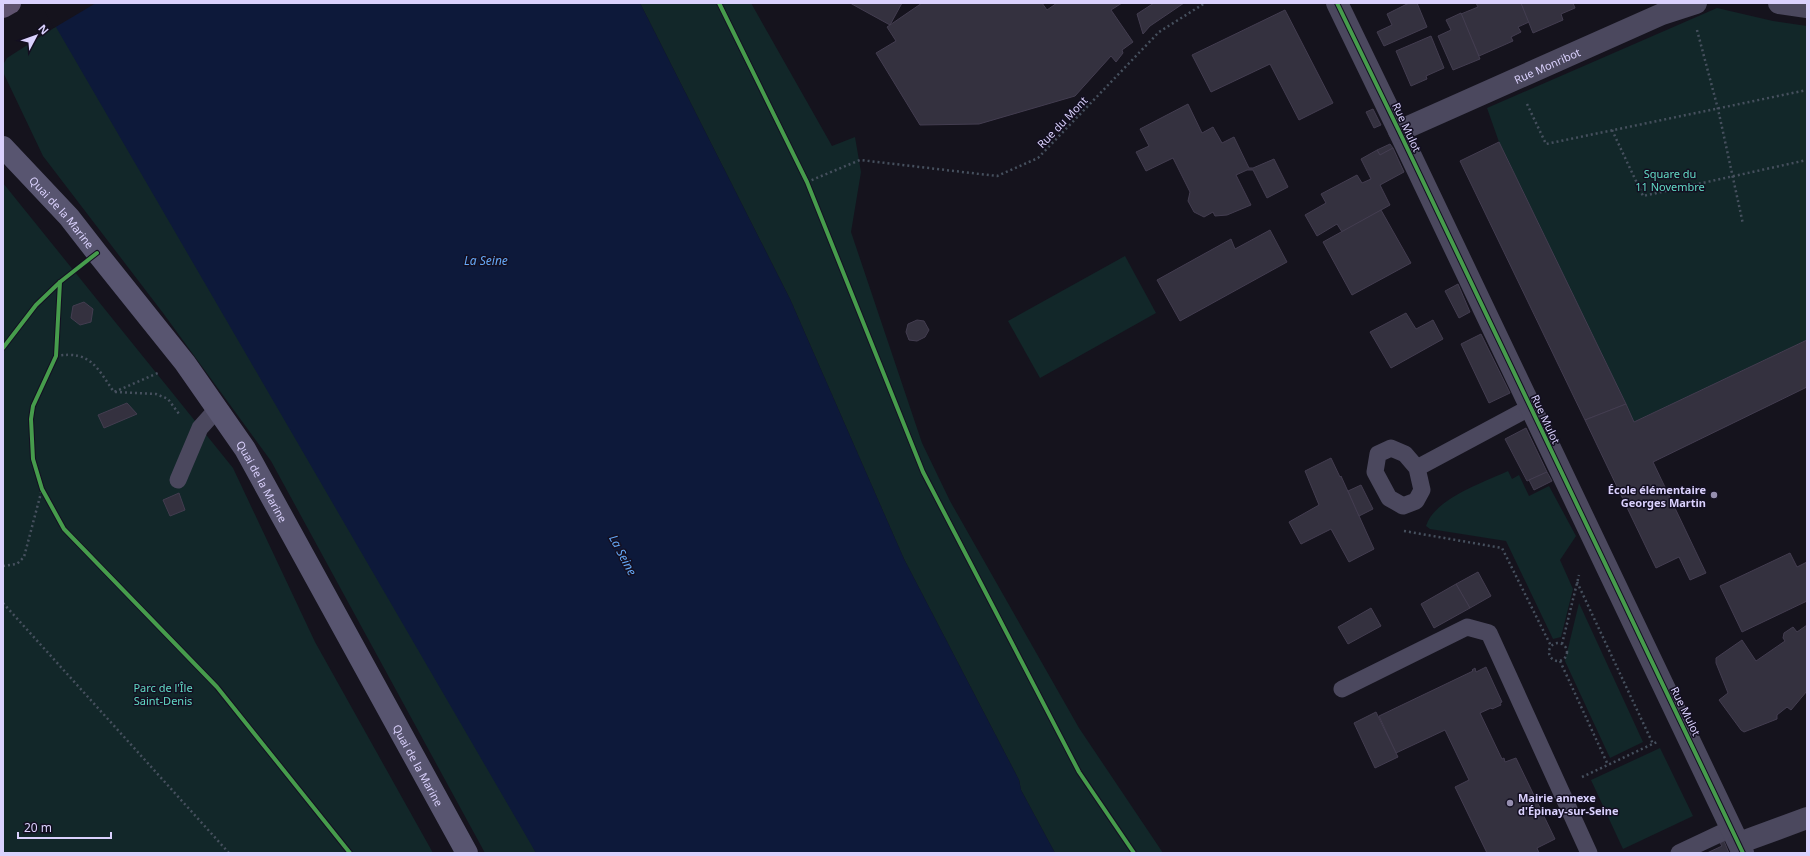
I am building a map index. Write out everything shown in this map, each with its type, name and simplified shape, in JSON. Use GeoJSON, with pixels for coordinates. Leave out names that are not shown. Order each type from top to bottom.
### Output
{"type":"FeatureCollection","features":[{"type":"Feature","properties":{"kind":"street","name":"Rue Mulot"},"geometry":{"type":"LineString","coordinates":[[1337,3],[1738,842]]}},
{"type":"Feature","properties":{"kind":"street"},"geometry":{"type":"LineString","coordinates":[[1779,3],[1807,6]]}},
{"type":"Feature","properties":{"kind":"street","name":"Rue Monribot"},"geometry":{"type":"LineString","coordinates":[[1399,131],[1515,78],[1662,14],[1693,4]]}},
{"type":"Feature","properties":{"kind":"street","name":"Quai de la Marine"},"geometry":{"type":"LineString","coordinates":[[3,147],[69,217],[185,363],[245,449],[467,853]]}},
{"type":"Feature","properties":{"kind":"street"},"geometry":{"type":"LineString","coordinates":[[1738,842],[1807,818]]}},
{"type":"Feature","properties":{"kind":"lane"},"geometry":{"type":"LineString","coordinates":[[1417,468],[1531,407]]}},
{"type":"Feature","properties":{"kind":"lane"},"geometry":{"type":"LineString","coordinates":[[178,480],[200,428],[217,410]]}},
{"type":"Feature","properties":{"kind":"lane"},"geometry":{"type":"LineString","coordinates":[[1392,448],[1405,454],[1417,468],[1422,490],[1416,501],[1403,506],[1389,498],[1375,472],[1378,454],[1392,448]]}},
{"type":"Feature","properties":{"kind":"lane"},"geometry":{"type":"LineString","coordinates":[[1342,690],[1467,627],[1489,633],[1589,853]]}},
{"type":"Feature","properties":{"kind":"lane"},"geometry":{"type":"LineString","coordinates":[[1679,853],[1738,842]]}},
{"type":"Feature","properties":{"kind":"path"},"geometry":{"type":"LineString","coordinates":[[1693,4],[1743,224]]}},
{"type":"Feature","properties":{"kind":"path"},"geometry":{"type":"LineString","coordinates":[[1515,78],[1546,144],[1807,90]]}},
{"type":"Feature","properties":{"kind":"path"},"geometry":{"type":"LineString","coordinates":[[1612,130],[1643,196],[1807,160]]}},
{"type":"Feature","properties":{"kind":"path"},"geometry":{"type":"LineString","coordinates":[[56,356],[66,354],[92,361],[114,392]]}},
{"type":"Feature","properties":{"kind":"path"},"geometry":{"type":"LineString","coordinates":[[114,392],[185,363]]}},
{"type":"Feature","properties":{"kind":"path"},"geometry":{"type":"LineString","coordinates":[[114,392],[156,394],[168,399],[188,428],[192,446]]}},
{"type":"Feature","properties":{"kind":"path"},"geometry":{"type":"LineString","coordinates":[[3,566],[17,564],[24,557],[42,489]]}},
{"type":"Feature","properties":{"kind":"path"},"geometry":{"type":"LineString","coordinates":[[1389,498],[1404,532],[1502,548],[1551,646]]}},
{"type":"Feature","properties":{"kind":"path"},"geometry":{"type":"LineString","coordinates":[[1562,644],[1590,532]]}},
{"type":"Feature","properties":{"kind":"path"},"geometry":{"type":"LineString","coordinates":[[1577,582],[1653,744]]}},
{"type":"Feature","properties":{"kind":"path"},"geometry":{"type":"LineString","coordinates":[[3,603],[229,853]]}},
{"type":"Feature","properties":{"kind":"path"},"geometry":{"type":"LineString","coordinates":[[1556,643],[1562,644],[1566,649],[1567,655],[1560,661],[1554,661],[1550,658],[1548,652],[1551,646],[1556,643]]}},
{"type":"Feature","properties":{"kind":"path"},"geometry":{"type":"LineString","coordinates":[[1560,661],[1608,765]]}},
{"type":"Feature","properties":{"kind":"path"},"geometry":{"type":"LineString","coordinates":[[1559,787],[1685,730]]}},
{"type":"Feature","properties":{"kind":"green space"},"geometry":{"type":"Polygon","coordinates":[[[640,3],[751,3],[832,146],[855,137],[861,172],[851,232],[922,443],[950,501],[1079,728],[1163,853],[1055,853],[1021,790],[1019,780],[904,559],[790,299],[640,3]]]}},
{"type":"Feature","properties":{"kind":"green space","name":"Square du 11 Novembre"},"geometry":{"type":"Polygon","coordinates":[[[1717,8],[1773,21],[1807,26],[1807,340],[1634,422],[1499,142],[1487,108],[1717,8]]]}},
{"type":"Feature","properties":{"kind":"green space"},"geometry":{"type":"Polygon","coordinates":[[[57,26],[536,853],[485,853],[271,461],[163,313],[43,156],[3,72],[3,65],[7,58],[57,26]]]}},
{"type":"Feature","properties":{"kind":"green space","name":"Parc de l'Île Saint-Denis"},"geometry":{"type":"Polygon","coordinates":[[[3,183],[233,468],[315,642],[433,853],[3,853],[3,183]]]}},
{"type":"Feature","properties":{"kind":"green space"},"geometry":{"type":"Polygon","coordinates":[[[1125,256],[1156,313],[1040,378],[1008,321],[1125,256]]]}},
{"type":"Feature","properties":{"kind":"green space"},"geometry":{"type":"Polygon","coordinates":[[[1508,471],[1512,479],[1519,475],[1529,496],[1549,486],[1576,536],[1560,560],[1573,589],[1561,637],[1553,639],[1506,541],[1430,529],[1426,526],[1431,516],[1449,500],[1461,492],[1508,471]]]}},
{"type":"Feature","properties":{"kind":"green space"},"geometry":{"type":"Polygon","coordinates":[[[1579,603],[1643,742],[1610,758],[1565,661],[1579,603]]]}},
{"type":"Feature","properties":{"kind":"green space"},"geometry":{"type":"Polygon","coordinates":[[[1660,748],[1693,816],[1623,849],[1591,780],[1660,748]]]}},
{"type":"Feature","properties":{"kind":"water","name":"La Seine"},"geometry":{"type":"Polygon","coordinates":[[[42,3],[640,3],[790,299],[904,559],[1019,780],[1021,790],[1055,853],[536,853],[42,3]]]}},
{"type":"Feature","properties":{"kind":"pier"},"geometry":{"type":"Polygon","coordinates":[[[40,3],[96,3],[54,28],[40,3]]]}},
{"type":"Feature","properties":{"kind":"building"},"geometry":{"type":"Polygon","coordinates":[[[850,3],[902,3],[890,25],[850,3]]]}},
{"type":"Feature","properties":{"kind":"building"},"geometry":{"type":"Polygon","coordinates":[[[922,3],[1042,3],[1047,10],[1057,3],[1122,3],[1111,10],[1133,42],[1122,50],[1123,53],[1116,62],[1111,56],[1075,96],[979,124],[920,125],[876,53],[896,41],[887,27],[922,3]]]}},
{"type":"Feature","properties":{"kind":"building"},"geometry":{"type":"Polygon","coordinates":[[[1154,3],[1184,3],[1150,26],[1143,34],[1137,14],[1154,3]]]}},
{"type":"Feature","properties":{"kind":"building"},"geometry":{"type":"Polygon","coordinates":[[[1409,3],[1417,3],[1427,27],[1384,46],[1377,32],[1392,25],[1387,14],[1409,3]]]}},
{"type":"Feature","properties":{"kind":"building"},"geometry":{"type":"Polygon","coordinates":[[[1476,3],[1521,3],[1529,22],[1518,27],[1521,32],[1511,37],[1513,41],[1479,56],[1461,14],[1478,7],[1476,3]]]}},
{"type":"Feature","properties":{"kind":"building"},"geometry":{"type":"Polygon","coordinates":[[[1521,3],[1573,3],[1575,8],[1561,14],[1563,20],[1533,33],[1521,3]]]}},
{"type":"Feature","properties":{"kind":"building"},"geometry":{"type":"Polygon","coordinates":[[[1285,10],[1333,103],[1299,120],[1270,64],[1211,92],[1192,55],[1285,10]]]}},
{"type":"Feature","properties":{"kind":"building"},"geometry":{"type":"Polygon","coordinates":[[[1461,13],[1480,59],[1453,70],[1438,36],[1451,30],[1446,20],[1461,13]]]}},
{"type":"Feature","properties":{"kind":"building"},"geometry":{"type":"Polygon","coordinates":[[[1431,36],[1444,68],[1426,76],[1427,79],[1411,86],[1396,51],[1431,36]]]}},
{"type":"Feature","properties":{"kind":"building"},"geometry":{"type":"Polygon","coordinates":[[[1188,104],[1202,133],[1213,127],[1222,143],[1234,137],[1249,168],[1253,168],[1274,159],[1288,187],[1267,198],[1253,170],[1247,170],[1236,175],[1251,205],[1227,215],[1215,216],[1213,212],[1204,217],[1194,212],[1188,201],[1190,192],[1173,158],[1146,171],[1136,152],[1149,146],[1140,129],[1188,104]]]}},
{"type":"Feature","properties":{"kind":"building"},"geometry":{"type":"Polygon","coordinates":[[[1373,109],[1381,125],[1374,128],[1366,112],[1373,109]]]}},
{"type":"Feature","properties":{"kind":"building"},"geometry":{"type":"Polygon","coordinates":[[[1499,142],[1626,404],[1585,420],[1460,161],[1499,142]]]}},
{"type":"Feature","properties":{"kind":"building"},"geometry":{"type":"Polygon","coordinates":[[[1390,144],[1393,148],[1380,155],[1377,150],[1390,144]]]}},
{"type":"Feature","properties":{"kind":"building"},"geometry":{"type":"Polygon","coordinates":[[[1393,148],[1404,172],[1380,185],[1390,205],[1342,232],[1337,224],[1317,236],[1305,215],[1326,203],[1321,194],[1357,175],[1362,183],[1371,179],[1361,159],[1377,150],[1380,155],[1393,148]]]}},
{"type":"Feature","properties":{"kind":"building"},"geometry":{"type":"Polygon","coordinates":[[[1381,210],[1411,263],[1352,295],[1323,242],[1381,210]]]}},
{"type":"Feature","properties":{"kind":"building"},"geometry":{"type":"Polygon","coordinates":[[[1270,230],[1287,262],[1180,321],[1157,280],[1231,239],[1235,249],[1270,230]]]}},
{"type":"Feature","properties":{"kind":"building"},"geometry":{"type":"Polygon","coordinates":[[[1458,284],[1470,312],[1459,318],[1445,291],[1458,284]]]}},
{"type":"Feature","properties":{"kind":"building"},"geometry":{"type":"Polygon","coordinates":[[[84,302],[93,309],[91,322],[80,325],[71,318],[73,306],[84,302]]]}},
{"type":"Feature","properties":{"kind":"building"},"geometry":{"type":"Polygon","coordinates":[[[1406,313],[1416,329],[1433,320],[1443,339],[1391,368],[1370,332],[1406,313]]]}},
{"type":"Feature","properties":{"kind":"building"},"geometry":{"type":"Polygon","coordinates":[[[917,320],[924,321],[929,330],[925,337],[917,341],[909,340],[906,332],[908,324],[917,320]]]}},
{"type":"Feature","properties":{"kind":"building"},"geometry":{"type":"Polygon","coordinates":[[[1481,334],[1510,393],[1489,403],[1461,344],[1481,334]]]}},
{"type":"Feature","properties":{"kind":"building"},"geometry":{"type":"Polygon","coordinates":[[[1807,340],[1807,387],[1653,462],[1706,573],[1690,580],[1679,557],[1656,568],[1585,420],[1626,404],[1634,422],[1807,340]]]}},
{"type":"Feature","properties":{"kind":"building"},"geometry":{"type":"Polygon","coordinates":[[[127,403],[137,414],[104,428],[98,415],[127,403]]]}},
{"type":"Feature","properties":{"kind":"building"},"geometry":{"type":"Polygon","coordinates":[[[1526,428],[1547,472],[1527,481],[1505,439],[1526,428]]]}},
{"type":"Feature","properties":{"kind":"building"},"geometry":{"type":"Polygon","coordinates":[[[1331,458],[1340,477],[1341,476],[1374,549],[1349,562],[1331,529],[1301,544],[1289,522],[1319,505],[1305,471],[1331,458]]]}},
{"type":"Feature","properties":{"kind":"building"},"geometry":{"type":"Polygon","coordinates":[[[1547,472],[1552,481],[1534,490],[1529,480],[1547,472]]]}},
{"type":"Feature","properties":{"kind":"building"},"geometry":{"type":"Polygon","coordinates":[[[1361,485],[1373,509],[1359,516],[1348,491],[1361,485]]]}},
{"type":"Feature","properties":{"kind":"building"},"geometry":{"type":"Polygon","coordinates":[[[179,493],[185,510],[170,516],[163,500],[179,493]]]}},
{"type":"Feature","properties":{"kind":"building"},"geometry":{"type":"Polygon","coordinates":[[[1790,553],[1797,567],[1807,562],[1807,601],[1742,632],[1720,586],[1790,553]]]}},
{"type":"Feature","properties":{"kind":"building"},"geometry":{"type":"Polygon","coordinates":[[[1478,572],[1491,596],[1470,608],[1456,584],[1478,572]]]}},
{"type":"Feature","properties":{"kind":"building"},"geometry":{"type":"Polygon","coordinates":[[[1456,584],[1470,608],[1434,628],[1421,604],[1456,584]]]}},
{"type":"Feature","properties":{"kind":"building"},"geometry":{"type":"Polygon","coordinates":[[[1371,608],[1381,626],[1348,644],[1338,627],[1371,608]]]}},
{"type":"Feature","properties":{"kind":"building"},"geometry":{"type":"Polygon","coordinates":[[[1807,625],[1807,691],[1791,710],[1787,707],[1777,715],[1777,719],[1744,732],[1719,700],[1728,693],[1716,663],[1716,658],[1742,640],[1756,661],[1785,641],[1783,638],[1784,633],[1793,627],[1797,632],[1807,625]]]}},
{"type":"Feature","properties":{"kind":"building"},"geometry":{"type":"Polygon","coordinates":[[[1486,667],[1502,702],[1500,703],[1501,705],[1480,713],[1502,759],[1504,758],[1505,762],[1516,758],[1555,839],[1537,848],[1539,853],[1487,853],[1455,787],[1469,780],[1445,730],[1396,753],[1379,716],[1473,671],[1472,670],[1475,668],[1476,672],[1486,667]]]}},
{"type":"Feature","properties":{"kind":"building"},"geometry":{"type":"Polygon","coordinates":[[[1376,712],[1398,757],[1375,768],[1354,723],[1376,712]]]}},
{"type":"Feature","properties":{"kind":"building"},"geometry":{"type":"Polygon","coordinates":[[[1724,841],[1729,853],[1707,853],[1722,846],[1720,843],[1724,841]]]}},
{"type":"Feature","properties":{"kind":"cycle path"},"geometry":{"type":"LineString","coordinates":[[719,3],[807,182],[923,472],[1079,772],[1134,853]]}},
{"type":"Feature","properties":{"kind":"cycle path"},"geometry":{"type":"LineString","coordinates":[[1337,3],[1743,853]]}},
{"type":"Feature","properties":{"kind":"cycle path"},"geometry":{"type":"LineString","coordinates":[[3,348],[36,305],[60,282],[97,253]]}},
{"type":"Feature","properties":{"kind":"cycle path"},"geometry":{"type":"LineString","coordinates":[[60,282],[56,356],[33,406],[31,419],[33,459],[42,489],[64,529],[217,687],[350,853]]}},
{"type":"Feature","properties":{"kind":"place","name":"École élémentaire Georges Martin"},"geometry":{"type":"Point","coordinates":[1714,495]}},
{"type":"Feature","properties":{"kind":"place","name":"Mairie annexe d'Épinay-sur-Seine"},"geometry":{"type":"Point","coordinates":[1510,803]}}]}
